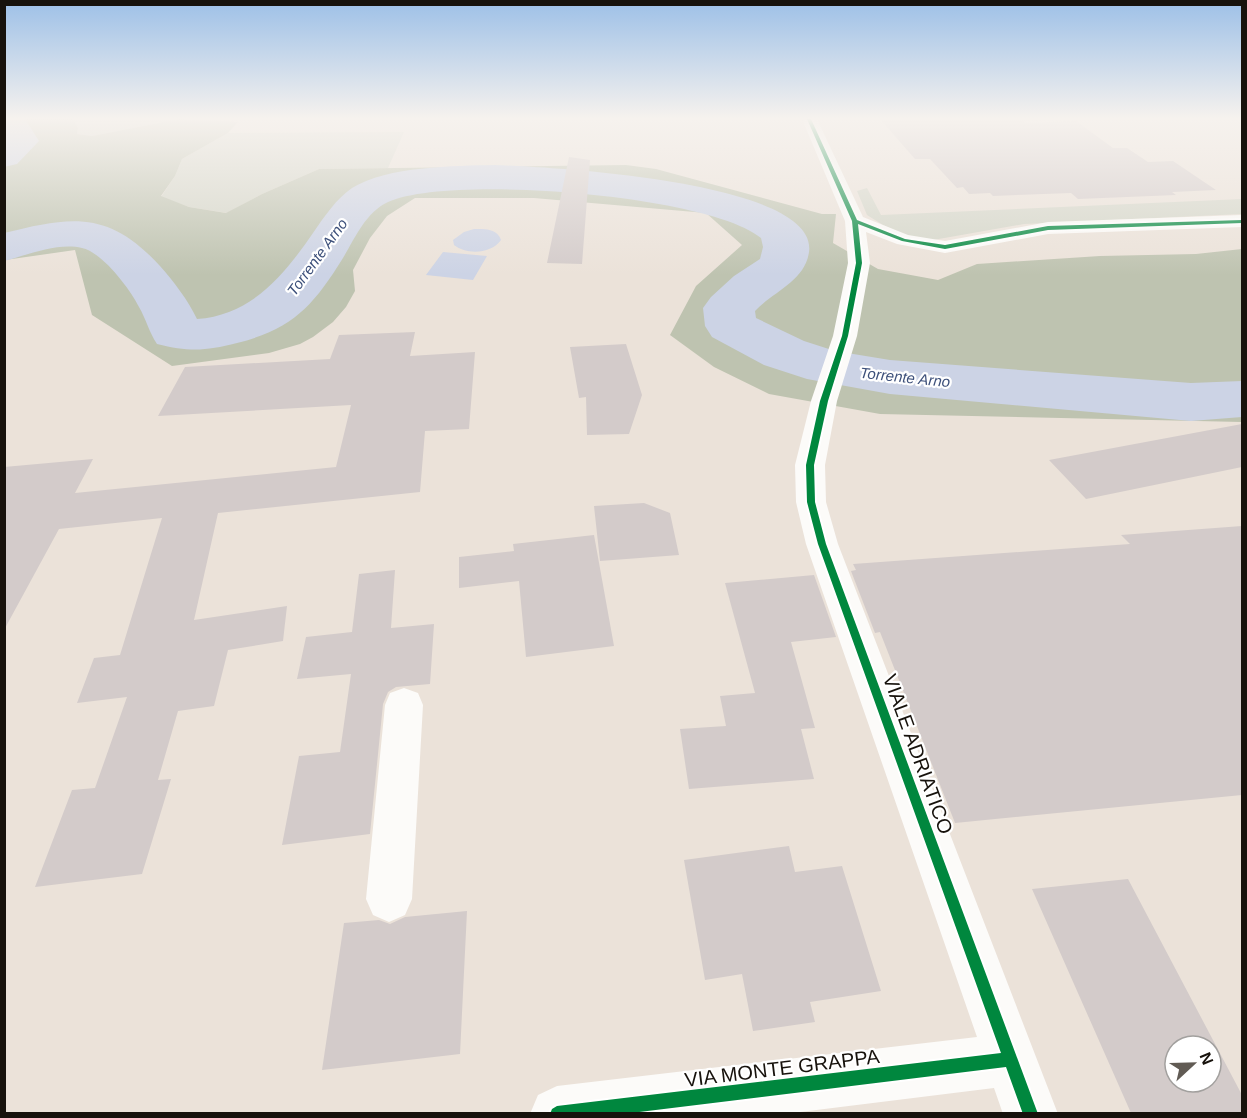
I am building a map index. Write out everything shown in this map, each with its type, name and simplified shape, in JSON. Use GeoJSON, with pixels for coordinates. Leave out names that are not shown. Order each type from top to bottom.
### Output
{"type":"FeatureCollection","features":[{"type":"Feature","properties":{"kind":"street","name":"VIALE ADRIATICO"},"geometry":{"type":"LineString","coordinates":[[833,171],[855,221],[859,263],[845,336],[824,401],[810,465],[811,502],[822,544],[1031,1113]]}},
{"type":"Feature","properties":{"kind":"street"},"geometry":{"type":"LineString","coordinates":[[855,221],[904,240],[945,247],[1048,228],[1242,221]]}},
{"type":"Feature","properties":{"kind":"street"},"geometry":{"type":"LineString","coordinates":[[389,899],[404,705]]}},
{"type":"Feature","properties":{"kind":"street","name":"VIA MONTE GRAPPA"},"geometry":{"type":"LineString","coordinates":[[557,1113],[1011,1059]]}},
{"type":"Feature","properties":{"kind":"shaded area"},"geometry":{"type":"Polygon","coordinates":[[[177,171],[314,171],[262,194],[227,213],[189,207],[161,197],[177,171]]]}},
{"type":"Feature","properties":{"kind":"shaded area"},"geometry":{"type":"Polygon","coordinates":[[[867,188],[881,215],[1242,199],[1242,214],[1024,224],[933,240],[912,238],[867,215],[857,191],[867,188]]]}},
{"type":"Feature","properties":{"kind":"green space"},"geometry":{"type":"Polygon","coordinates":[[[4,171],[177,171],[161,196],[189,207],[226,213],[314,171],[664,171],[822,214],[836,214],[833,243],[878,269],[938,280],[977,264],[1100,256],[1196,254],[1242,249],[1242,422],[880,414],[769,394],[714,367],[670,335],[696,286],[742,245],[706,213],[534,198],[415,198],[387,216],[370,238],[353,270],[355,291],[346,307],[333,322],[313,337],[300,344],[269,353],[172,366],[92,315],[75,250],[5,260],[4,171]]]}},
{"type":"Feature","properties":{"kind":"water"},"geometry":{"type":"Polygon","coordinates":[[[474,229],[493,231],[501,240],[497,245],[479,252],[472,252],[454,245],[453,240],[464,232],[474,229]]]}},
{"type":"Feature","properties":{"kind":"water"},"geometry":{"type":"Polygon","coordinates":[[[443,252],[487,256],[473,280],[426,275],[443,252]]]}},
{"type":"Feature","properties":{"kind":"building"},"geometry":{"type":"Polygon","coordinates":[[[566,171],[589,171],[582,264],[547,263],[566,171]]]}},
{"type":"Feature","properties":{"kind":"building"},"geometry":{"type":"Polygon","coordinates":[[[941,171],[1188,171],[1216,190],[1172,192],[1176,195],[1078,199],[1071,193],[993,196],[990,193],[969,194],[963,187],[957,188],[941,171]]]}},
{"type":"Feature","properties":{"kind":"building"},"geometry":{"type":"Polygon","coordinates":[[[415,332],[410,356],[475,352],[469,429],[425,431],[420,492],[218,513],[194,620],[287,606],[283,641],[228,650],[214,706],[178,711],[158,780],[171,779],[142,874],[35,887],[72,790],[95,788],[127,697],[77,703],[94,658],[120,655],[162,518],[59,529],[4,630],[4,467],[93,459],[75,493],[336,467],[351,405],[158,416],[185,367],[330,359],[339,335],[415,332]]]}},
{"type":"Feature","properties":{"kind":"building"},"geometry":{"type":"Polygon","coordinates":[[[626,344],[642,395],[629,434],[587,435],[586,397],[579,398],[570,347],[626,344]]]}},
{"type":"Feature","properties":{"kind":"building"},"geometry":{"type":"Polygon","coordinates":[[[1242,424],[1242,467],[1086,499],[1049,460],[1242,424]]]}},
{"type":"Feature","properties":{"kind":"building"},"geometry":{"type":"Polygon","coordinates":[[[644,503],[670,513],[679,555],[600,561],[594,506],[644,503]]]}},
{"type":"Feature","properties":{"kind":"building"},"geometry":{"type":"Polygon","coordinates":[[[1242,526],[1242,795],[955,823],[880,632],[875,633],[851,571],[856,570],[853,564],[1130,544],[1121,535],[1242,526]]]}},
{"type":"Feature","properties":{"kind":"building"},"geometry":{"type":"Polygon","coordinates":[[[594,535],[614,646],[526,657],[519,581],[459,588],[459,557],[514,551],[513,544],[594,535]]]}},
{"type":"Feature","properties":{"kind":"building"},"geometry":{"type":"Polygon","coordinates":[[[395,570],[391,628],[434,624],[430,684],[396,687],[388,692],[383,704],[370,834],[282,845],[299,756],[340,752],[351,674],[297,679],[306,637],[352,632],[359,574],[395,570]]]}},
{"type":"Feature","properties":{"kind":"building"},"geometry":{"type":"Polygon","coordinates":[[[814,575],[836,637],[791,642],[815,728],[801,729],[814,779],[689,789],[680,729],[726,726],[720,696],[755,693],[725,583],[814,575]]]}},
{"type":"Feature","properties":{"kind":"building"},"geometry":{"type":"Polygon","coordinates":[[[789,846],[795,872],[842,866],[881,991],[810,1002],[815,1022],[753,1031],[742,974],[705,980],[684,860],[789,846]]]}},
{"type":"Feature","properties":{"kind":"building"},"geometry":{"type":"Polygon","coordinates":[[[1128,879],[1210,1034],[1163,1034],[1163,1094],[1223,1094],[1223,1059],[1242,1095],[1242,1113],[1131,1113],[1032,889],[1128,879]]]}},
{"type":"Feature","properties":{"kind":"building"},"geometry":{"type":"Polygon","coordinates":[[[467,911],[460,1054],[322,1070],[344,923],[379,920],[390,924],[405,917],[467,911]]]}},
{"type":"Feature","properties":{"kind":"waterway","name":"Torrente Arno"},"geometry":{"type":"LineString","coordinates":[[4,247],[64,234],[99,238],[117,249],[145,279],[167,310],[176,333],[203,335],[252,322],[282,303],[302,282],[351,211],[374,193],[406,183],[448,178],[495,177],[547,179],[647,190],[742,211],[761,218],[778,229],[786,245],[781,267],[751,286],[729,308],[731,326],[784,353],[827,367],[890,377],[1191,402],[1242,399]]}},
{"type":"Feature","properties":{"kind":"cycle path"},"geometry":{"type":"LineString","coordinates":[[833,171],[855,221],[859,263],[845,336],[824,401],[810,465],[811,502],[822,544],[1031,1114]]}},
{"type":"Feature","properties":{"kind":"cycle path"},"geometry":{"type":"LineString","coordinates":[[855,221],[904,240],[945,247],[1048,228],[1242,221]]}},
{"type":"Feature","properties":{"kind":"cycle path"},"geometry":{"type":"LineString","coordinates":[[557,1114],[1011,1059]]}}]}
